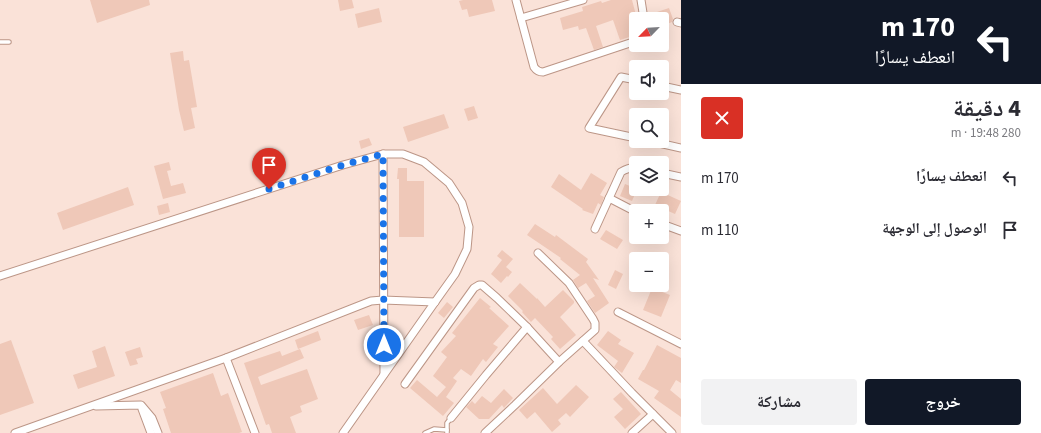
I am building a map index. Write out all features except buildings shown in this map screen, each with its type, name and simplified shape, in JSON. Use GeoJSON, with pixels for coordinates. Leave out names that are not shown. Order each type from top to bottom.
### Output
{"type":"FeatureCollection","features":[{"type":"Feature","properties":{"kind":"street"},"geometry":{"type":"LineString","coordinates":[[516,0],[534,67],[540,72],[629,43]]}},
{"type":"Feature","properties":{"kind":"street"},"geometry":{"type":"LineString","coordinates":[[521,18],[583,0]]}},
{"type":"Feature","properties":{"kind":"street"},"geometry":{"type":"LineString","coordinates":[[642,0],[643,12]]}},
{"type":"Feature","properties":{"kind":"street"},"geometry":{"type":"LineString","coordinates":[[629,79],[621,77],[589,128],[629,137]]}},
{"type":"Feature","properties":{"kind":"street"},"geometry":{"type":"LineString","coordinates":[[669,87],[681,90]]}},
{"type":"Feature","properties":{"kind":"street"},"geometry":{"type":"LineString","coordinates":[[669,145],[681,148]]}},
{"type":"Feature","properties":{"kind":"street"},"geometry":{"type":"LineString","coordinates":[[383,154],[384,375]]}},
{"type":"Feature","properties":{"kind":"street"},"geometry":{"type":"LineString","coordinates":[[0,276],[343,165],[383,154],[403,154],[424,162],[449,183],[462,203],[469,227],[467,249],[455,274],[343,433]]}},
{"type":"Feature","properties":{"kind":"street"},"geometry":{"type":"LineString","coordinates":[[596,229],[621,172],[629,168]]}},
{"type":"Feature","properties":{"kind":"street"},"geometry":{"type":"LineString","coordinates":[[669,174],[681,177]]}},
{"type":"Feature","properties":{"kind":"street"},"geometry":{"type":"LineString","coordinates":[[609,198],[629,208]]}},
{"type":"Feature","properties":{"kind":"street"},"geometry":{"type":"LineString","coordinates":[[669,227],[681,231]]}},
{"type":"Feature","properties":{"kind":"street"},"geometry":{"type":"LineString","coordinates":[[485,433],[559,362],[595,330],[595,322],[568,283],[538,253]]}},
{"type":"Feature","properties":{"kind":"street"},"geometry":{"type":"LineString","coordinates":[[405,384],[474,288],[479,285],[485,287],[528,327],[559,362]]}},
{"type":"Feature","properties":{"kind":"street"},"geometry":{"type":"LineString","coordinates":[[16,433],[226,358],[371,301],[435,302]]}},
{"type":"Feature","properties":{"kind":"street"},"geometry":{"type":"LineString","coordinates":[[618,312],[681,344]]}},
{"type":"Feature","properties":{"kind":"street"},"geometry":{"type":"LineString","coordinates":[[451,418],[528,327]]}},
{"type":"Feature","properties":{"kind":"street"},"geometry":{"type":"LineString","coordinates":[[583,341],[672,433]]}},
{"type":"Feature","properties":{"kind":"street"},"geometry":{"type":"LineString","coordinates":[[226,358],[255,433]]}},
{"type":"Feature","properties":{"kind":"street"},"geometry":{"type":"LineString","coordinates":[[88,407],[141,405]]}},
{"type":"Feature","properties":{"kind":"street"},"geometry":{"type":"LineString","coordinates":[[141,405],[151,433]]}},
{"type":"Feature","properties":{"kind":"street"},"geometry":{"type":"LineString","coordinates":[[141,405],[152,418],[158,433]]}},
{"type":"Feature","properties":{"kind":"street"},"geometry":{"type":"LineString","coordinates":[[632,433],[653,414]]}},
{"type":"Feature","properties":{"kind":"lane"},"geometry":{"type":"LineString","coordinates":[[0,42],[9,42]]}},
{"type":"Feature","properties":{"kind":"lane"},"geometry":{"type":"LineString","coordinates":[[425,433],[434,428],[447,431],[447,423],[451,418]]}},
{"type":"Feature","properties":{"kind":"route"},"geometry":{"type":"LineString","coordinates":[[269,189],[343,165],[383,154],[384,345]]}}]}
